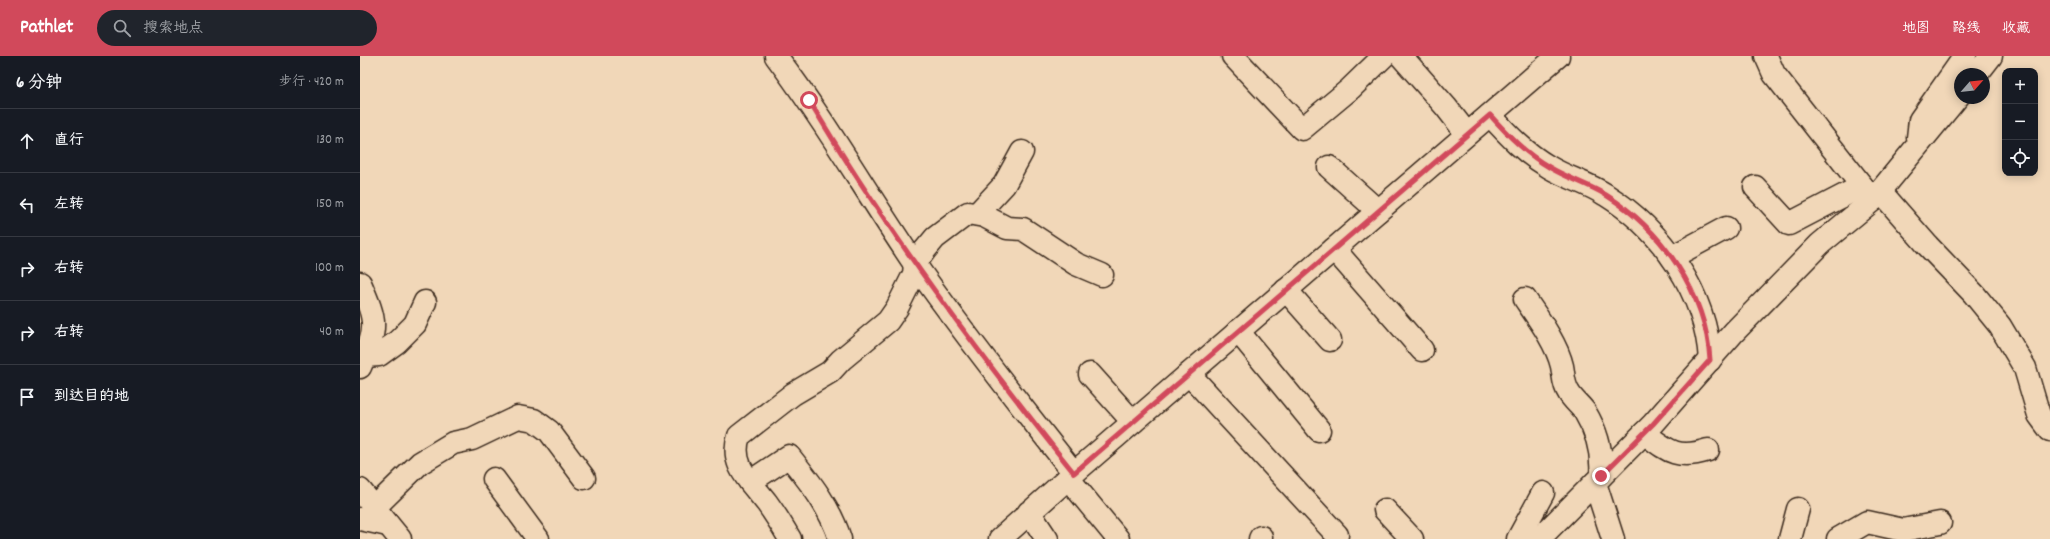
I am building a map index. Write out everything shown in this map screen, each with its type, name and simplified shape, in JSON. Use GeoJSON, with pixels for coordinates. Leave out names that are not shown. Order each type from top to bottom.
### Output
{"type":"FeatureCollection","features":[{"type":"Feature","properties":{"kind":"street"},"geometry":{"type":"LineString","coordinates":[[776,56],[809,100],[835,144],[915,264],[1118,539]]}},
{"type":"Feature","properties":{"kind":"street"},"geometry":{"type":"LineString","coordinates":[[1233,56],[1302,128],[1350,89],[1384,56]]}},
{"type":"Feature","properties":{"kind":"street"},"geometry":{"type":"LineString","coordinates":[[1401,56],[1446,107],[1467,134]]}},
{"type":"Feature","properties":{"kind":"street"},"geometry":{"type":"LineString","coordinates":[[1000,539],[1071,475],[1558,56]]}},
{"type":"Feature","properties":{"kind":"street"},"geometry":{"type":"LineString","coordinates":[[1766,56],[1774,74],[1872,193],[1928,246],[1974,294],[2000,326],[2025,368],[2039,415],[2050,430]]}},
{"type":"Feature","properties":{"kind":"street"},"geometry":{"type":"LineString","coordinates":[[1918,145],[1920,120],[1965,56]]}},
{"type":"Feature","properties":{"kind":"street"},"geometry":{"type":"LineString","coordinates":[[1981,68],[1992,56]]}},
{"type":"Feature","properties":{"kind":"street"},"geometry":{"type":"LineString","coordinates":[[1539,539],[1644,433],[1734,332],[1918,145],[1954,101]]}},
{"type":"Feature","properties":{"kind":"street"},"geometry":{"type":"LineString","coordinates":[[1490,115],[1513,141],[1532,156],[1550,168],[1589,185],[1622,207],[1658,240],[1682,271],[1698,310],[1709,350],[1710,360]]}},
{"type":"Feature","properties":{"kind":"street"},"geometry":{"type":"LineString","coordinates":[[976,214],[1004,185],[1022,152]]}},
{"type":"Feature","properties":{"kind":"street"},"geometry":{"type":"LineString","coordinates":[[1329,166],[1378,211]]}},
{"type":"Feature","properties":{"kind":"street"},"geometry":{"type":"LineString","coordinates":[[1755,187],[1789,224],[1872,193]]}},
{"type":"Feature","properties":{"kind":"street"},"geometry":{"type":"LineString","coordinates":[[790,539],[768,504],[750,482],[746,480],[737,460],[735,446],[739,436],[794,394],[830,372],[841,360],[888,321],[897,308],[914,274],[915,264],[935,238],[968,213],[976,214],[984,216],[1007,228],[1023,229],[1076,264],[1102,275]]}},
{"type":"Feature","properties":{"kind":"street"},"geometry":{"type":"LineString","coordinates":[[1672,257],[1726,228]]}},
{"type":"Feature","properties":{"kind":"street"},"geometry":{"type":"LineString","coordinates":[[1334,249],[1422,350]]}},
{"type":"Feature","properties":{"kind":"street"},"geometry":{"type":"LineString","coordinates":[[360,283],[374,321],[373,337],[362,361]]}},
{"type":"Feature","properties":{"kind":"street"},"geometry":{"type":"LineString","coordinates":[[1286,290],[1330,340]]}},
{"type":"Feature","properties":{"kind":"street"},"geometry":{"type":"LineString","coordinates":[[1525,299],[1546,331],[1557,354],[1562,366],[1563,380],[1569,393],[1584,411],[1594,430],[1602,460],[1598,480],[1613,539]]}},
{"type":"Feature","properties":{"kind":"street"},"geometry":{"type":"LineString","coordinates":[[362,361],[379,355],[397,342],[416,324],[425,302]]}},
{"type":"Feature","properties":{"kind":"street"},"geometry":{"type":"LineString","coordinates":[[1238,331],[1319,430]]}},
{"type":"Feature","properties":{"kind":"street"},"geometry":{"type":"LineString","coordinates":[[1090,374],[1133,422]]}},
{"type":"Feature","properties":{"kind":"street"},"geometry":{"type":"LineString","coordinates":[[1188,374],[1337,536]]}},
{"type":"Feature","properties":{"kind":"street"},"geometry":{"type":"LineString","coordinates":[[360,490],[380,523],[420,463],[453,443],[472,439],[518,417],[534,420],[549,431],[584,478]]}},
{"type":"Feature","properties":{"kind":"street"},"geometry":{"type":"LineString","coordinates":[[1644,433],[1673,453],[1692,455],[1708,450]]}},
{"type":"Feature","properties":{"kind":"street"},"geometry":{"type":"LineString","coordinates":[[750,482],[789,456],[809,480],[828,509],[840,539]]}},
{"type":"Feature","properties":{"kind":"street"},"geometry":{"type":"LineString","coordinates":[[494,478],[538,539]]}},
{"type":"Feature","properties":{"kind":"street"},"geometry":{"type":"LineString","coordinates":[[1518,539],[1543,493]]}},
{"type":"Feature","properties":{"kind":"street"},"geometry":{"type":"LineString","coordinates":[[1790,539],[1798,509]]}},
{"type":"Feature","properties":{"kind":"street"},"geometry":{"type":"LineString","coordinates":[[1385,510],[1412,539]]}},
{"type":"Feature","properties":{"kind":"street"},"geometry":{"type":"LineString","coordinates":[[1029,512],[1047,539]]}},
{"type":"Feature","properties":{"kind":"street"},"geometry":{"type":"LineString","coordinates":[[1838,539],[1867,522],[1903,530],[1940,523]]}},
{"type":"Feature","properties":{"kind":"route"},"geometry":{"type":"LineString","coordinates":[[809,100],[835,144],[915,264],[992,370],[1074,473],[1490,115],[1513,141],[1532,156],[1550,168],[1589,185],[1607,196],[1622,207],[1658,240],[1682,271],[1702,321],[1710,360],[1653,424],[1601,476]]}}]}
